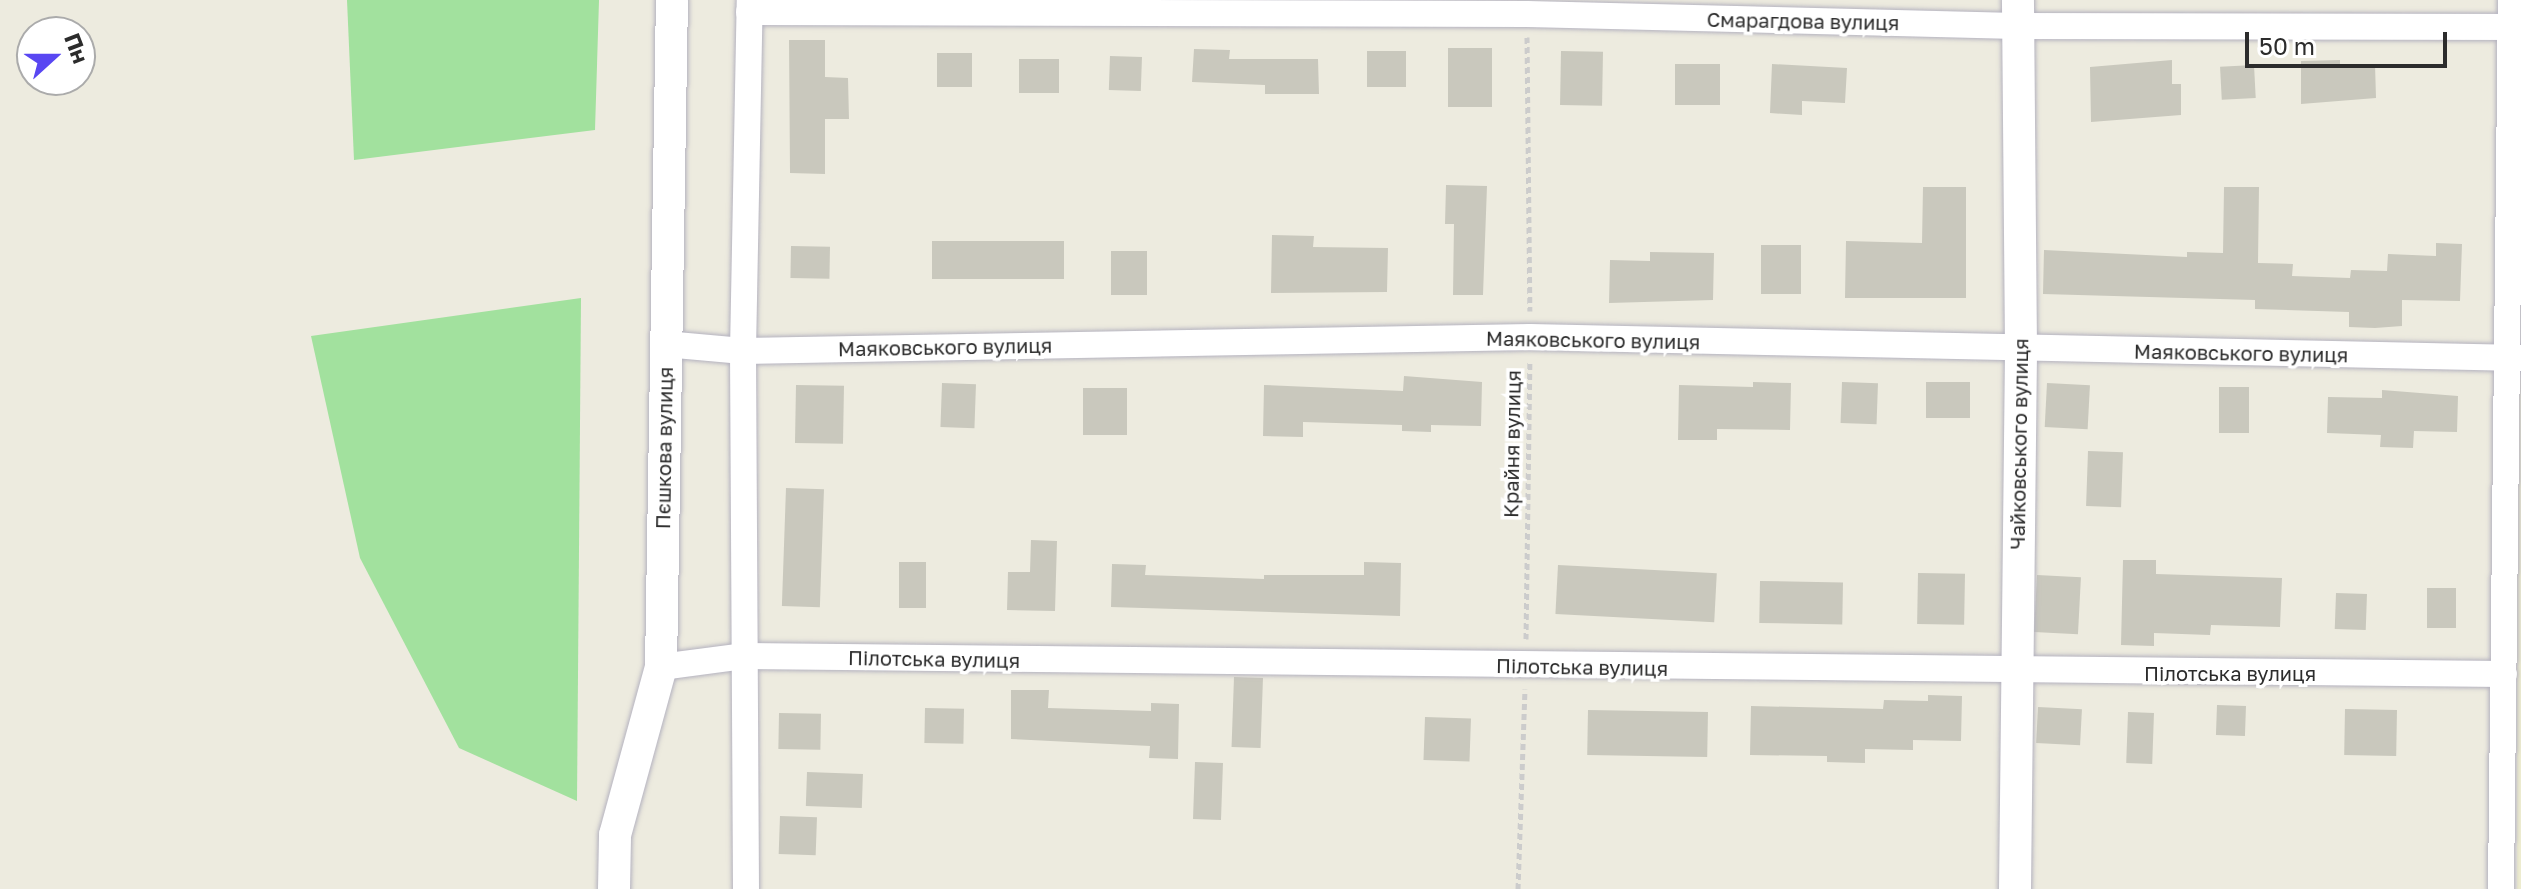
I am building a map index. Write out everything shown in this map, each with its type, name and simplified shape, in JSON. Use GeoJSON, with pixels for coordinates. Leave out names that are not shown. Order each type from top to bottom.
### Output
{"type":"FeatureCollection","features":[{"type":"Feature","properties":{"kind":"street","name":"Пєшкова вулиця"},"geometry":{"type":"LineString","coordinates":[[614,889],[615,835],[661,667],[672,0]]}},
{"type":"Feature","properties":{"kind":"street"},"geometry":{"type":"LineString","coordinates":[[2501,889],[2514,358],[2516,27],[2511,0]]}},
{"type":"Feature","properties":{"kind":"street"},"geometry":{"type":"LineString","coordinates":[[746,889],[743,351],[750,6]]}},
{"type":"Feature","properties":{"kind":"street","name":"Смарагдова вулиця"},"geometry":{"type":"LineString","coordinates":[[750,6],[1527,14],[2018,13],[2516,27]]}},
{"type":"Feature","properties":{"kind":"street","name":"Чайковського вулиця"},"geometry":{"type":"LineString","coordinates":[[2015,889],[2021,349],[2018,13]]}},
{"type":"Feature","properties":{"kind":"street","name":"Маяковського вулиця"},"geometry":{"type":"LineString","coordinates":[[665,344],[743,351],[1530,337],[2514,358]]}},
{"type":"Feature","properties":{"kind":"street","name":"Пілотська вулиця"},"geometry":{"type":"LineString","coordinates":[[661,667],[745,656],[2504,674]]}},
{"type":"Feature","properties":{"kind":"path","name":"Крайня вулиця"},"geometry":{"type":"LineString","coordinates":[[1518,889],[1530,337],[1527,14]]}},
{"type":"Feature","properties":{"kind":"shaded area"},"geometry":{"type":"Polygon","coordinates":[[[2517,379],[2521,379],[2521,889],[2517,889],[2517,379]]]}},
{"type":"Feature","properties":{"kind":"green space"},"geometry":{"type":"Polygon","coordinates":[[[347,0],[599,0],[595,130],[354,160],[347,0]]]}},
{"type":"Feature","properties":{"kind":"green space"},"geometry":{"type":"Polygon","coordinates":[[[581,298],[577,801],[459,748],[360,558],[311,336],[581,298]]]}},
{"type":"Feature","properties":{"kind":"building"},"geometry":{"type":"Polygon","coordinates":[[[789,40],[825,40],[825,77],[848,78],[849,119],[825,119],[825,174],[790,173],[789,40]]]}},
{"type":"Feature","properties":{"kind":"building"},"geometry":{"type":"Polygon","coordinates":[[[1448,48],[1492,48],[1492,107],[1448,107],[1448,48]]]}},
{"type":"Feature","properties":{"kind":"building"},"geometry":{"type":"Polygon","coordinates":[[[1194,49],[1230,50],[1229,59],[1318,59],[1319,94],[1265,94],[1265,85],[1192,82],[1194,49]]]}},
{"type":"Feature","properties":{"kind":"building"},"geometry":{"type":"Polygon","coordinates":[[[1367,51],[1406,51],[1406,87],[1367,87],[1367,51]]]}},
{"type":"Feature","properties":{"kind":"building"},"geometry":{"type":"Polygon","coordinates":[[[1561,51],[1603,52],[1602,106],[1560,105],[1561,51]]]}},
{"type":"Feature","properties":{"kind":"building"},"geometry":{"type":"Polygon","coordinates":[[[937,53],[972,53],[972,87],[937,87],[937,53]]]}},
{"type":"Feature","properties":{"kind":"building"},"geometry":{"type":"Polygon","coordinates":[[[1110,56],[1142,57],[1141,91],[1109,90],[1110,56]]]}},
{"type":"Feature","properties":{"kind":"building"},"geometry":{"type":"Polygon","coordinates":[[[1019,59],[1059,59],[1059,93],[1019,93],[1019,59]]]}},
{"type":"Feature","properties":{"kind":"building"},"geometry":{"type":"Polygon","coordinates":[[[2172,60],[2172,84],[2181,84],[2181,115],[2091,122],[2090,67],[2172,60]]]}},
{"type":"Feature","properties":{"kind":"building"},"geometry":{"type":"Polygon","coordinates":[[[2340,60],[2340,65],[2375,64],[2376,98],[2301,104],[2301,61],[2340,60]]]}},
{"type":"Feature","properties":{"kind":"building"},"geometry":{"type":"Polygon","coordinates":[[[1675,64],[1720,64],[1720,105],[1675,105],[1675,64]]]}},
{"type":"Feature","properties":{"kind":"building"},"geometry":{"type":"Polygon","coordinates":[[[1772,64],[1847,68],[1845,103],[1802,101],[1802,115],[1770,113],[1772,64]]]}},
{"type":"Feature","properties":{"kind":"building"},"geometry":{"type":"Polygon","coordinates":[[[2254,65],[2256,98],[2222,100],[2220,67],[2254,65]]]}},
{"type":"Feature","properties":{"kind":"building"},"geometry":{"type":"Polygon","coordinates":[[[1446,185],[1487,186],[1483,295],[1453,295],[1454,224],[1445,224],[1446,185]]]}},
{"type":"Feature","properties":{"kind":"building"},"geometry":{"type":"Polygon","coordinates":[[[1923,187],[1966,187],[1966,298],[1845,298],[1846,241],[1922,243],[1923,187]]]}},
{"type":"Feature","properties":{"kind":"building"},"geometry":{"type":"Polygon","coordinates":[[[2224,187],[2259,187],[2258,263],[2293,264],[2292,276],[2350,278],[2351,270],[2387,271],[2388,254],[2436,256],[2436,243],[2462,244],[2460,301],[2402,300],[2402,326],[2375,328],[2349,327],[2349,312],[2255,309],[2255,300],[2043,294],[2044,250],[2187,257],[2187,252],[2223,253],[2224,187]]]}},
{"type":"Feature","properties":{"kind":"building"},"geometry":{"type":"Polygon","coordinates":[[[1272,235],[1314,236],[1313,247],[1388,248],[1387,292],[1271,293],[1272,235]]]}},
{"type":"Feature","properties":{"kind":"building"},"geometry":{"type":"Polygon","coordinates":[[[932,241],[1064,241],[1064,279],[932,279],[932,241]]]}},
{"type":"Feature","properties":{"kind":"building"},"geometry":{"type":"Polygon","coordinates":[[[1761,245],[1801,245],[1801,294],[1761,294],[1761,245]]]}},
{"type":"Feature","properties":{"kind":"building"},"geometry":{"type":"Polygon","coordinates":[[[791,246],[830,247],[829,279],[790,278],[791,246]]]}},
{"type":"Feature","properties":{"kind":"building"},"geometry":{"type":"Polygon","coordinates":[[[1111,251],[1147,251],[1147,295],[1111,295],[1111,251]]]}},
{"type":"Feature","properties":{"kind":"building"},"geometry":{"type":"Polygon","coordinates":[[[1650,252],[1714,253],[1713,300],[1609,303],[1610,260],[1650,261],[1650,252]]]}},
{"type":"Feature","properties":{"kind":"building"},"geometry":{"type":"Polygon","coordinates":[[[1404,376],[1482,382],[1481,426],[1431,425],[1431,432],[1402,431],[1402,425],[1303,422],[1303,437],[1263,436],[1264,385],[1403,391],[1404,376]]]}},
{"type":"Feature","properties":{"kind":"building"},"geometry":{"type":"Polygon","coordinates":[[[1753,382],[1791,383],[1790,430],[1717,429],[1717,440],[1678,440],[1679,385],[1753,387],[1753,382]]]}},
{"type":"Feature","properties":{"kind":"building"},"geometry":{"type":"Polygon","coordinates":[[[1842,382],[1878,383],[1877,424],[1841,423],[1842,382]]]}},
{"type":"Feature","properties":{"kind":"building"},"geometry":{"type":"Polygon","coordinates":[[[1926,382],[1970,382],[1970,418],[1926,418],[1926,382]]]}},
{"type":"Feature","properties":{"kind":"building"},"geometry":{"type":"Polygon","coordinates":[[[942,383],[976,384],[974,428],[940,427],[942,383]]]}},
{"type":"Feature","properties":{"kind":"building"},"geometry":{"type":"Polygon","coordinates":[[[2047,383],[2090,385],[2088,429],[2045,427],[2047,383]]]}},
{"type":"Feature","properties":{"kind":"building"},"geometry":{"type":"Polygon","coordinates":[[[796,385],[844,386],[843,444],[795,443],[796,385]]]}},
{"type":"Feature","properties":{"kind":"building"},"geometry":{"type":"Polygon","coordinates":[[[2219,387],[2249,387],[2249,433],[2219,433],[2219,387]]]}},
{"type":"Feature","properties":{"kind":"building"},"geometry":{"type":"Polygon","coordinates":[[[1083,388],[1127,388],[1127,435],[1083,435],[1083,388]]]}},
{"type":"Feature","properties":{"kind":"building"},"geometry":{"type":"Polygon","coordinates":[[[2382,390],[2458,396],[2457,432],[2414,431],[2413,448],[2380,447],[2381,435],[2327,433],[2328,397],[2382,398],[2382,390]]]}},
{"type":"Feature","properties":{"kind":"building"},"geometry":{"type":"Polygon","coordinates":[[[2088,451],[2123,452],[2121,507],[2086,506],[2088,451]]]}},
{"type":"Feature","properties":{"kind":"building"},"geometry":{"type":"Polygon","coordinates":[[[786,488],[824,489],[820,607],[782,606],[786,488]]]}},
{"type":"Feature","properties":{"kind":"building"},"geometry":{"type":"Polygon","coordinates":[[[1031,540],[1057,541],[1055,611],[1007,610],[1008,572],[1030,572],[1031,540]]]}},
{"type":"Feature","properties":{"kind":"building"},"geometry":{"type":"Polygon","coordinates":[[[2123,560],[2156,560],[2156,574],[2282,578],[2280,627],[2211,625],[2210,635],[2154,633],[2154,646],[2121,645],[2123,560]]]}},
{"type":"Feature","properties":{"kind":"building"},"geometry":{"type":"Polygon","coordinates":[[[899,562],[926,562],[926,608],[899,608],[899,562]]]}},
{"type":"Feature","properties":{"kind":"building"},"geometry":{"type":"Polygon","coordinates":[[[1364,562],[1401,563],[1400,616],[1111,607],[1112,564],[1146,565],[1145,575],[1264,579],[1264,575],[1364,575],[1364,562]]]}},
{"type":"Feature","properties":{"kind":"building"},"geometry":{"type":"Polygon","coordinates":[[[1558,565],[1717,573],[1714,622],[1555,614],[1558,565]]]}},
{"type":"Feature","properties":{"kind":"building"},"geometry":{"type":"Polygon","coordinates":[[[1918,573],[1965,574],[1964,625],[1917,624],[1918,573]]]}},
{"type":"Feature","properties":{"kind":"building"},"geometry":{"type":"Polygon","coordinates":[[[2037,575],[2081,577],[2078,634],[2034,632],[2037,575]]]}},
{"type":"Feature","properties":{"kind":"building"},"geometry":{"type":"Polygon","coordinates":[[[1760,581],[1843,582],[1842,624],[1759,623],[1760,581]]]}},
{"type":"Feature","properties":{"kind":"building"},"geometry":{"type":"Polygon","coordinates":[[[2427,588],[2456,588],[2456,628],[2427,628],[2427,588]]]}},
{"type":"Feature","properties":{"kind":"building"},"geometry":{"type":"Polygon","coordinates":[[[2336,593],[2367,594],[2366,630],[2335,629],[2336,593]]]}},
{"type":"Feature","properties":{"kind":"building"},"geometry":{"type":"Polygon","coordinates":[[[1234,677],[1263,678],[1261,748],[1232,747],[1234,677]]]}},
{"type":"Feature","properties":{"kind":"building"},"geometry":{"type":"Polygon","coordinates":[[[1011,690],[1049,690],[1048,708],[1151,711],[1151,703],[1179,704],[1178,759],[1149,758],[1150,746],[1011,739],[1011,690]]]}},
{"type":"Feature","properties":{"kind":"building"},"geometry":{"type":"Polygon","coordinates":[[[1928,695],[1962,696],[1961,741],[1913,740],[1913,750],[1865,749],[1865,763],[1827,762],[1827,756],[1750,755],[1751,706],[1883,709],[1884,700],[1928,701],[1928,695]]]}},
{"type":"Feature","properties":{"kind":"building"},"geometry":{"type":"Polygon","coordinates":[[[2217,705],[2246,706],[2245,736],[2216,735],[2217,705]]]}},
{"type":"Feature","properties":{"kind":"building"},"geometry":{"type":"Polygon","coordinates":[[[2038,707],[2082,709],[2080,745],[2036,743],[2038,707]]]}},
{"type":"Feature","properties":{"kind":"building"},"geometry":{"type":"Polygon","coordinates":[[[925,708],[964,709],[963,744],[924,743],[925,708]]]}},
{"type":"Feature","properties":{"kind":"building"},"geometry":{"type":"Polygon","coordinates":[[[2345,709],[2397,710],[2396,756],[2344,755],[2345,709]]]}},
{"type":"Feature","properties":{"kind":"building"},"geometry":{"type":"Polygon","coordinates":[[[1588,710],[1708,712],[1707,757],[1587,755],[1588,710]]]}},
{"type":"Feature","properties":{"kind":"building"},"geometry":{"type":"Polygon","coordinates":[[[2128,712],[2154,713],[2152,764],[2126,763],[2128,712]]]}},
{"type":"Feature","properties":{"kind":"building"},"geometry":{"type":"Polygon","coordinates":[[[779,713],[821,714],[820,750],[778,749],[779,713]]]}},
{"type":"Feature","properties":{"kind":"building"},"geometry":{"type":"Polygon","coordinates":[[[1425,717],[1471,719],[1469,762],[1423,760],[1425,717]]]}},
{"type":"Feature","properties":{"kind":"building"},"geometry":{"type":"Polygon","coordinates":[[[1195,762],[1223,763],[1221,820],[1193,819],[1195,762]]]}},
{"type":"Feature","properties":{"kind":"building"},"geometry":{"type":"Polygon","coordinates":[[[807,772],[863,774],[862,808],[806,806],[807,772]]]}},
{"type":"Feature","properties":{"kind":"building"},"geometry":{"type":"Polygon","coordinates":[[[780,816],[817,817],[816,855],[779,854],[780,816]]]}}]}
